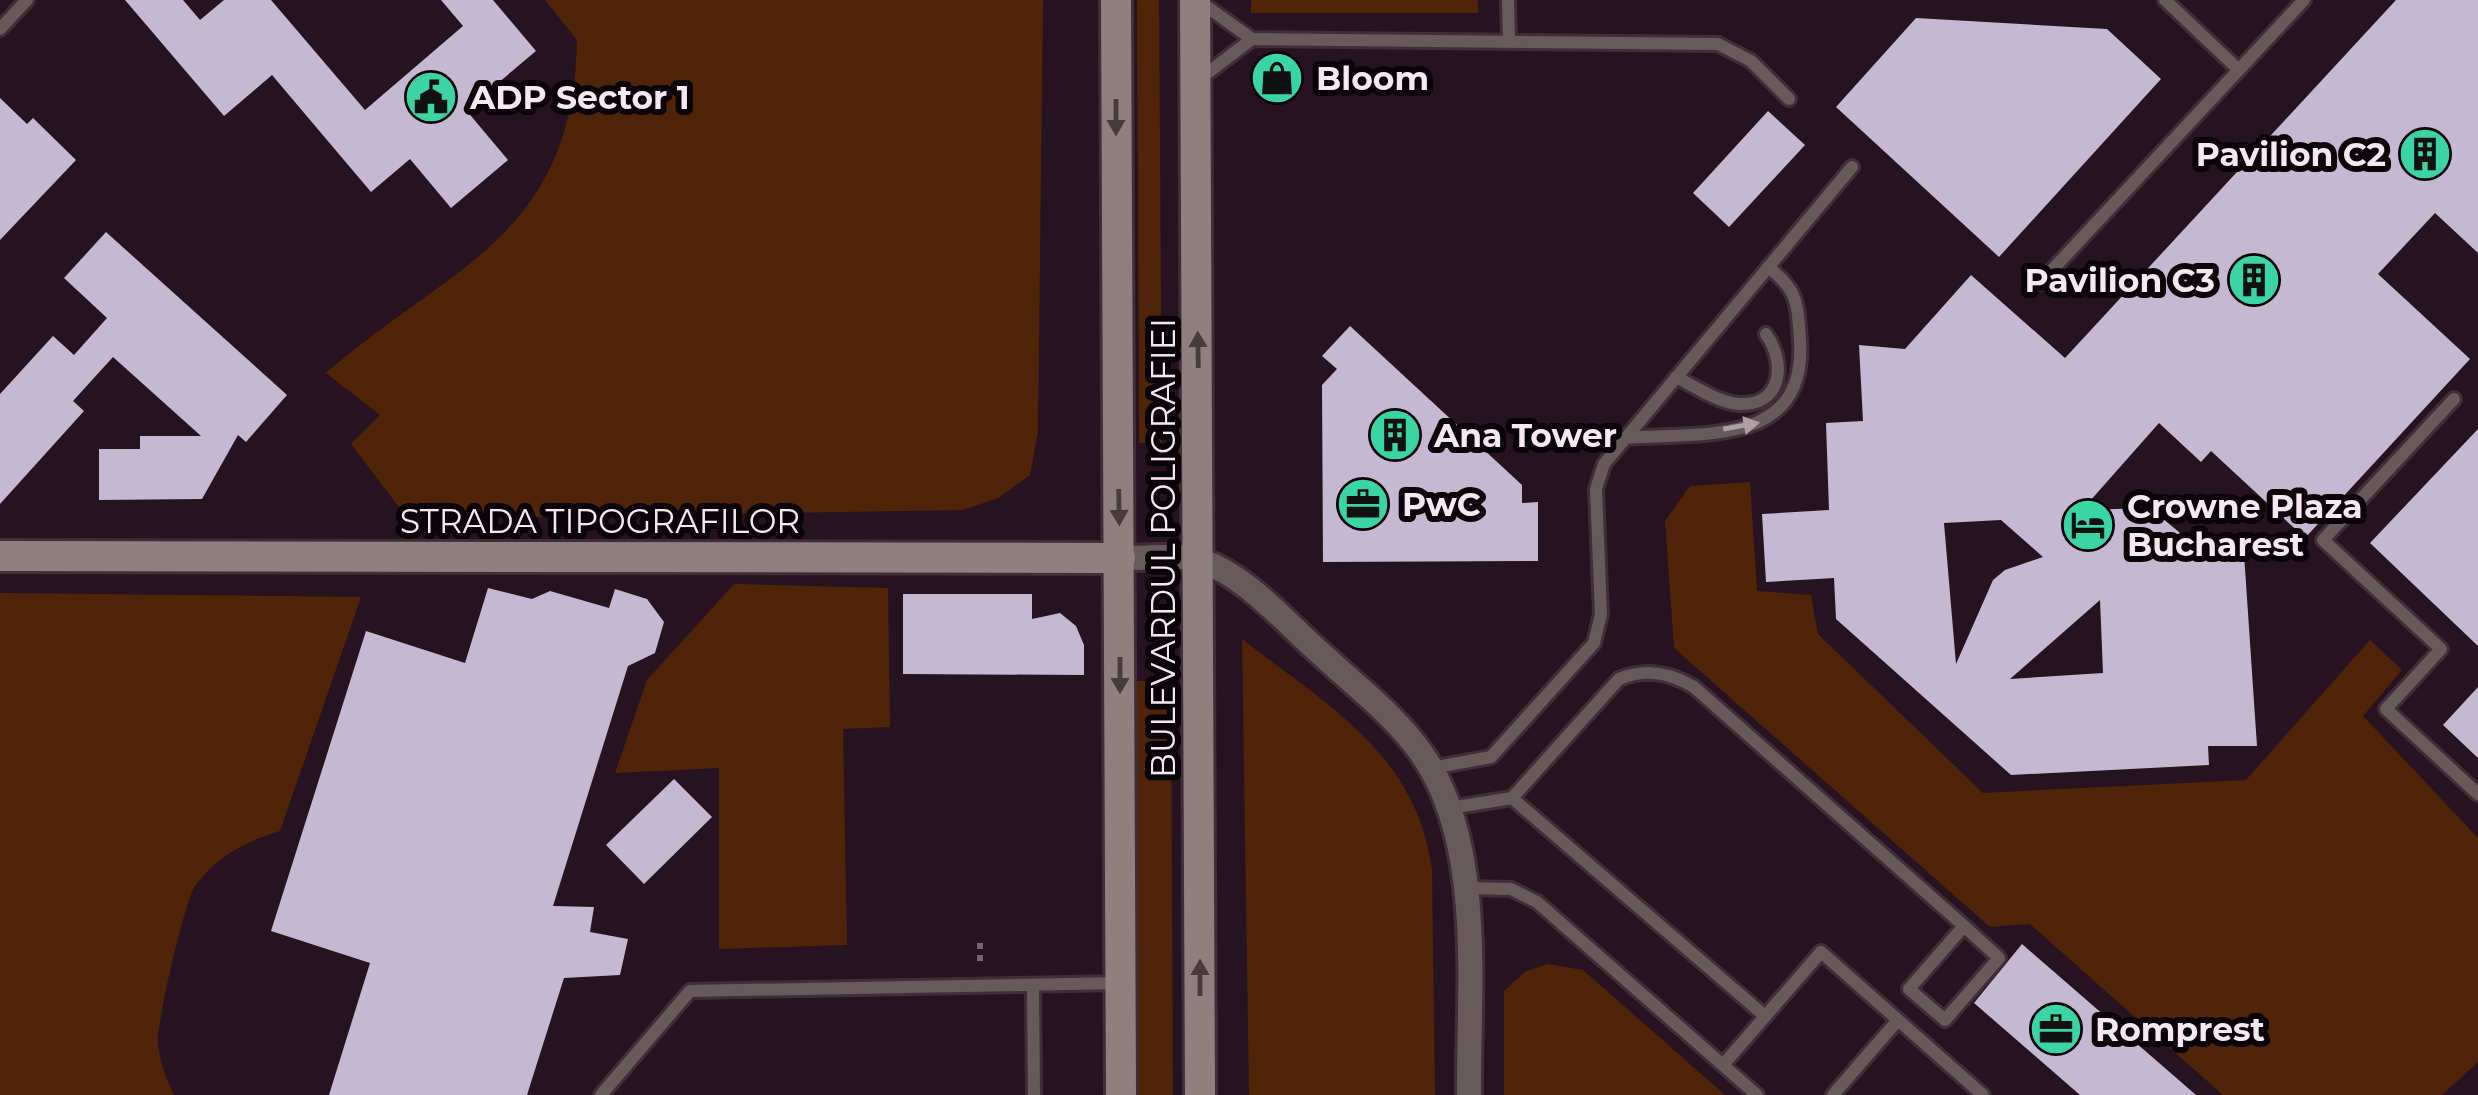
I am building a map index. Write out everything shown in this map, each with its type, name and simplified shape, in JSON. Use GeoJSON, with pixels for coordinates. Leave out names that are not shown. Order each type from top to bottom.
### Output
{"type":"FeatureCollection","features":[{"type":"Feature","properties":{"kind":"main road","name":"BULEVARDUL POLIGRAFIEI"},"geometry":{"type":"LineString","coordinates":[[1116,0],[1121,1095]]}},
{"type":"Feature","properties":{"kind":"main road","name":"BULEVARDUL POLIGRAFIEI"},"geometry":{"type":"LineString","coordinates":[[1196,0],[1200,1095]]}},
{"type":"Feature","properties":{"kind":"main road","name":"STRADA TIPOGRAFILOR"},"geometry":{"type":"LineString","coordinates":[[0,556],[1120,558]]}},
{"type":"Feature","properties":{"kind":"street","name":"STRADA TIPOGRAFILOR"},"geometry":{"type":"LineString","coordinates":[[1120,558],[1200,560]]}},
{"type":"Feature","properties":{"kind":"street"},"geometry":{"type":"LineString","coordinates":[[1200,560],[1265,603],[1399,726],[1431,768],[1450,808],[1465,861],[1469,1095]]}},
{"type":"Feature","properties":{"kind":"lane"},"geometry":{"type":"LineString","coordinates":[[0,29],[26,0]]}},
{"type":"Feature","properties":{"kind":"lane"},"geometry":{"type":"LineString","coordinates":[[1196,0],[1252,39],[1718,44],[1751,61],[1790,99]]}},
{"type":"Feature","properties":{"kind":"lane"},"geometry":{"type":"LineString","coordinates":[[1508,0],[1509,42]]}},
{"type":"Feature","properties":{"kind":"lane"},"geometry":{"type":"LineString","coordinates":[[2165,0],[2239,70]]}},
{"type":"Feature","properties":{"kind":"lane"},"geometry":{"type":"LineString","coordinates":[[2040,283],[2304,0]]}},
{"type":"Feature","properties":{"kind":"lane"},"geometry":{"type":"LineString","coordinates":[[1196,82],[1252,39]]}},
{"type":"Feature","properties":{"kind":"lane"},"geometry":{"type":"LineString","coordinates":[[1431,768],[1491,757],[1594,643],[1601,614],[1598,477],[1625,438],[1852,167]]}},
{"type":"Feature","properties":{"kind":"lane"},"geometry":{"type":"LineString","coordinates":[[1625,438],[1754,427],[1783,406],[1801,372],[1797,302],[1785,280],[1768,267]]}},
{"type":"Feature","properties":{"kind":"lane"},"geometry":{"type":"LineString","coordinates":[[1676,377],[1732,403],[1755,401],[1772,388],[1780,371],[1777,349],[1766,334]]}},
{"type":"Feature","properties":{"kind":"lane"},"geometry":{"type":"LineString","coordinates":[[2454,399],[2323,540],[2441,649],[2386,709],[2478,794]]}},
{"type":"Feature","properties":{"kind":"lane"},"geometry":{"type":"LineString","coordinates":[[1450,808],[1513,798],[1619,679],[1633,673],[1664,673],[1694,687],[1964,926],[1999,958],[1945,1020],[1909,988],[1964,926]]}},
{"type":"Feature","properties":{"kind":"lane"},"geometry":{"type":"LineString","coordinates":[[1513,798],[1765,1016]]}},
{"type":"Feature","properties":{"kind":"lane"},"geometry":{"type":"LineString","coordinates":[[1466,888],[1511,889],[1527,895],[1757,1095]]}},
{"type":"Feature","properties":{"kind":"lane"},"geometry":{"type":"LineString","coordinates":[[1723,1065],[1821,952],[1983,1095]]}},
{"type":"Feature","properties":{"kind":"lane"},"geometry":{"type":"LineString","coordinates":[[601,1095],[690,991],[1121,983]]}},
{"type":"Feature","properties":{"kind":"lane"},"geometry":{"type":"LineString","coordinates":[[1033,985],[1034,1095]]}},
{"type":"Feature","properties":{"kind":"lane"},"geometry":{"type":"LineString","coordinates":[[1833,1095],[1898,1020]]}},
{"type":"Feature","properties":{"kind":"shaded area"},"geometry":{"type":"Polygon","coordinates":[[[545,0],[1043,0],[1038,431],[1030,475],[998,498],[963,510],[408,519],[351,444],[380,415],[326,373],[460,271],[498,239],[529,203],[554,160],[570,106],[577,40],[545,0]]]}},
{"type":"Feature","properties":{"kind":"shaded area"},"geometry":{"type":"Polygon","coordinates":[[[1137,0],[1159,0],[1162,443],[1139,443],[1137,0]]]}},
{"type":"Feature","properties":{"kind":"shaded area"},"geometry":{"type":"Polygon","coordinates":[[[1251,0],[1478,0],[1478,13],[1251,13],[1251,0]]]}},
{"type":"Feature","properties":{"kind":"shaded area"},"geometry":{"type":"Polygon","coordinates":[[[1750,482],[1757,591],[1811,595],[1818,634],[1983,793],[2246,780],[2370,640],[2402,670],[2363,716],[2478,838],[2478,1062],[2442,1095],[2223,1095],[2030,924],[1990,927],[1674,648],[1665,521],[1690,486],[1750,482]]]}},
{"type":"Feature","properties":{"kind":"shaded area"},"geometry":{"type":"Polygon","coordinates":[[[734,584],[888,588],[890,727],[843,729],[847,945],[719,949],[719,768],[615,773],[647,680],[734,584]]]}},
{"type":"Feature","properties":{"kind":"shaded area"},"geometry":{"type":"Polygon","coordinates":[[[0,593],[361,597],[280,831],[222,858],[190,896],[158,1041],[174,1095],[0,1095],[0,593]]]}},
{"type":"Feature","properties":{"kind":"shaded area"},"geometry":{"type":"Polygon","coordinates":[[[1242,639],[1363,736],[1408,794],[1423,829],[1432,870],[1435,1095],[1249,1095],[1242,639]]]}},
{"type":"Feature","properties":{"kind":"shaded area"},"geometry":{"type":"Polygon","coordinates":[[[1129,681],[1171,681],[1173,1095],[1132,1095],[1129,681]]]}},
{"type":"Feature","properties":{"kind":"shaded area"},"geometry":{"type":"Polygon","coordinates":[[[1548,964],[1583,970],[1725,1095],[1504,1095],[1504,991],[1526,971],[1548,964]]]}},
{"type":"Feature","properties":{"kind":"building","name":"ADP Sector 1"},"geometry":{"type":"Polygon","coordinates":[[[125,0],[183,0],[200,20],[224,0],[271,0],[365,110],[463,26],[441,0],[493,0],[536,51],[466,110],[508,160],[451,208],[410,159],[371,192],[272,75],[224,116],[125,0]]]}},
{"type":"Feature","properties":{"kind":"building"},"geometry":{"type":"Polygon","coordinates":[[[2396,0],[2478,0],[2478,253],[2435,213],[2378,274],[2470,359],[2305,538],[2211,451],[2201,462],[2159,423],[2082,510],[2150,508],[2191,542],[2243,539],[2257,746],[2208,746],[2209,765],[2011,775],[1836,619],[1834,578],[1766,582],[1762,514],[1829,510],[1826,423],[1863,421],[1859,345],[1905,349],[1971,275],[2065,358],[2396,0]],[[2001,520],[1944,523],[1956,664],[1993,580],[2005,570],[2043,557],[2001,520]],[[2100,600],[2010,679],[2103,673],[2100,600]]]}},
{"type":"Feature","properties":{"kind":"building"},"geometry":{"type":"Polygon","coordinates":[[[1916,18],[2107,29],[2161,79],[1999,257],[1836,107],[1916,18]]]}},
{"type":"Feature","properties":{"kind":"building"},"geometry":{"type":"Polygon","coordinates":[[[0,98],[27,124],[33,118],[76,160],[0,240],[0,98]]]}},
{"type":"Feature","properties":{"kind":"building"},"geometry":{"type":"Polygon","coordinates":[[[1768,111],[1805,145],[1729,227],[1693,193],[1768,111]]]}},
{"type":"Feature","properties":{"kind":"building"},"geometry":{"type":"Polygon","coordinates":[[[106,232],[287,395],[246,442],[238,435],[202,499],[99,500],[99,449],[140,449],[140,436],[201,436],[113,357],[73,401],[84,411],[0,504],[0,394],[53,336],[74,355],[107,318],[64,278],[106,232]]]}},
{"type":"Feature","properties":{"kind":"building","name":"Ana Tower"},"geometry":{"type":"Polygon","coordinates":[[[1350,326],[1522,485],[1522,503],[1538,502],[1538,561],[1323,562],[1322,385],[1337,369],[1322,356],[1350,326]]]}},
{"type":"Feature","properties":{"kind":"building"},"geometry":{"type":"Polygon","coordinates":[[[2478,429],[2478,646],[2370,543],[2478,429]]]}},
{"type":"Feature","properties":{"kind":"building"},"geometry":{"type":"Polygon","coordinates":[[[488,588],[532,599],[550,591],[609,608],[615,589],[647,599],[664,622],[655,653],[628,666],[553,906],[594,907],[590,932],[628,939],[620,975],[564,978],[527,1095],[329,1095],[370,963],[271,931],[366,631],[465,663],[488,588]]]}},
{"type":"Feature","properties":{"kind":"building"},"geometry":{"type":"Polygon","coordinates":[[[903,594],[1032,594],[1032,619],[1060,613],[1076,626],[1084,645],[1084,675],[903,674],[903,594]]]}},
{"type":"Feature","properties":{"kind":"building"},"geometry":{"type":"Polygon","coordinates":[[[2478,687],[2478,758],[2443,725],[2478,687]]]}},
{"type":"Feature","properties":{"kind":"building"},"geometry":{"type":"Polygon","coordinates":[[[674,779],[712,817],[644,884],[606,845],[674,779]]]}},
{"type":"Feature","properties":{"kind":"building"},"geometry":{"type":"Polygon","coordinates":[[[2022,944],[2196,1095],[2080,1095],[1974,1003],[2022,944]]]}},
{"type":"Feature","properties":{"kind":"place","name":"Bloom"},"geometry":{"type":"Point","coordinates":[1277,78]}},
{"type":"Feature","properties":{"kind":"place","name":"ADP Sector 1"},"geometry":{"type":"Point","coordinates":[431,97]}},
{"type":"Feature","properties":{"kind":"place","name":"Pavilion C2"},"geometry":{"type":"Point","coordinates":[2425,154]}},
{"type":"Feature","properties":{"kind":"place","name":"Pavilion C3"},"geometry":{"type":"Point","coordinates":[2254,280]}},
{"type":"Feature","properties":{"kind":"place","name":"Ana Tower"},"geometry":{"type":"Point","coordinates":[1395,435]}},
{"type":"Feature","properties":{"kind":"place","name":"PwC"},"geometry":{"type":"Point","coordinates":[1363,504]}},
{"type":"Feature","properties":{"kind":"place","name":"Crowne Plaza Bucharest"},"geometry":{"type":"Point","coordinates":[2088,525]}},
{"type":"Feature","properties":{"kind":"place","name":"Romprest"},"geometry":{"type":"Point","coordinates":[2056,1029]}}]}
